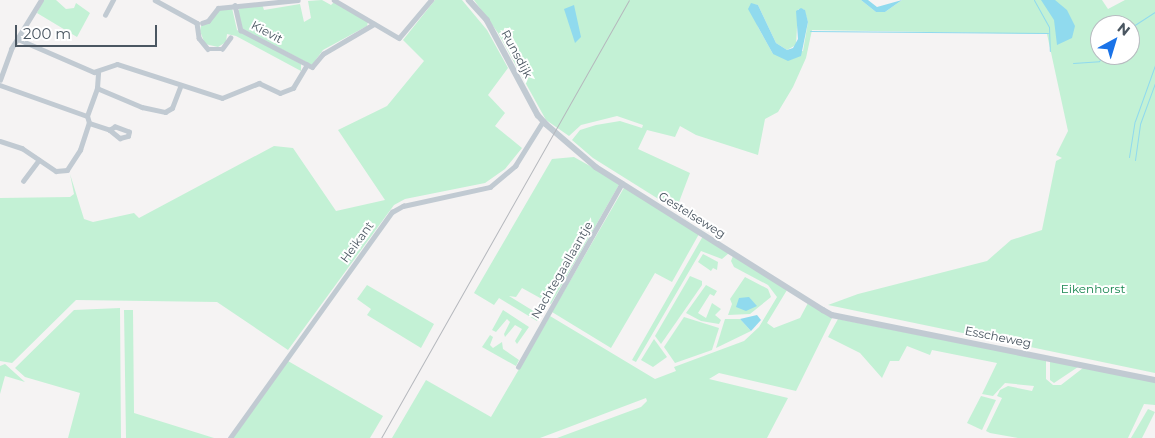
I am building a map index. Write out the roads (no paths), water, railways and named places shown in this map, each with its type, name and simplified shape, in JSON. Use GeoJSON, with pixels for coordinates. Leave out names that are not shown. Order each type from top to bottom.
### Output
{"type":"FeatureCollection","features":[{"type":"Feature","properties":{"kind":"street"},"geometry":{"type":"LineString","coordinates":[[0,78],[18,39],[41,0]]}},
{"type":"Feature","properties":{"kind":"street"},"geometry":{"type":"LineString","coordinates":[[105,15],[113,0]]}},
{"type":"Feature","properties":{"kind":"street"},"geometry":{"type":"LineString","coordinates":[[155,0],[197,23],[198,38],[208,49],[222,49],[230,38]]}},
{"type":"Feature","properties":{"kind":"street"},"geometry":{"type":"LineString","coordinates":[[202,23],[208,21],[218,8],[298,0]]}},
{"type":"Feature","properties":{"kind":"street"},"geometry":{"type":"LineString","coordinates":[[334,0],[402,38],[431,0]]}},
{"type":"Feature","properties":{"kind":"street","name":"Runsdijk"},"geometry":{"type":"LineString","coordinates":[[469,0],[487,20],[543,121]]}},
{"type":"Feature","properties":{"kind":"street","name":"Kievit"},"geometry":{"type":"LineString","coordinates":[[235,5],[239,28],[307,65]]}},
{"type":"Feature","properties":{"kind":"street"},"geometry":{"type":"LineString","coordinates":[[18,39],[58,59],[98,73],[117,64],[180,87],[187,84],[222,98],[259,83],[280,93],[295,87],[307,65],[314,66],[323,54],[374,24]]}},
{"type":"Feature","properties":{"kind":"street"},"geometry":{"type":"LineString","coordinates":[[0,141],[17,146],[60,173],[66,170],[80,150],[89,122],[87,116],[97,88],[98,73]]}},
{"type":"Feature","properties":{"kind":"street"},"geometry":{"type":"LineString","coordinates":[[0,85],[87,116]]}},
{"type":"Feature","properties":{"kind":"street"},"geometry":{"type":"LineString","coordinates":[[97,88],[142,107],[165,112],[173,106],[180,87]]}},
{"type":"Feature","properties":{"kind":"street","name":"Gestelseweg"},"geometry":{"type":"LineString","coordinates":[[543,121],[596,167],[836,316]]}},
{"type":"Feature","properties":{"kind":"street","name":"Heikant"},"geometry":{"type":"LineString","coordinates":[[230,438],[392,212],[403,206],[490,187],[515,166],[543,121]]}},
{"type":"Feature","properties":{"kind":"street"},"geometry":{"type":"LineString","coordinates":[[89,122],[110,130]]}},
{"type":"Feature","properties":{"kind":"street"},"geometry":{"type":"LineString","coordinates":[[23,180],[38,160]]}},
{"type":"Feature","properties":{"kind":"street","name":"Nachtegaallaantje"},"geometry":{"type":"LineString","coordinates":[[518,367],[622,183]]}},
{"type":"Feature","properties":{"kind":"street","name":"Esscheweg"},"geometry":{"type":"LineString","coordinates":[[836,316],[1155,380]]}},
{"type":"Feature","properties":{"kind":"water"},"geometry":{"type":"Polygon","coordinates":[[[861,0],[868,0],[877,7],[902,0],[885,12],[876,12],[861,0]]]}},
{"type":"Feature","properties":{"kind":"water"},"geometry":{"type":"Polygon","coordinates":[[[1041,0],[1055,0],[1067,10],[1075,26],[1072,38],[1057,45],[1054,20],[1041,0]]]}},
{"type":"Feature","properties":{"kind":"water"},"geometry":{"type":"Polygon","coordinates":[[[751,3],[758,5],[776,43],[787,50],[793,48],[798,39],[796,11],[801,8],[805,10],[808,22],[801,56],[788,61],[773,54],[748,9],[751,3]]]}},
{"type":"Feature","properties":{"kind":"water"},"geometry":{"type":"Polygon","coordinates":[[[574,5],[581,37],[575,43],[564,9],[574,5]]]}},
{"type":"Feature","properties":{"kind":"water"},"geometry":{"type":"Polygon","coordinates":[[[749,297],[757,306],[746,311],[736,307],[739,298],[749,297]]]}},
{"type":"Feature","properties":{"kind":"water"},"geometry":{"type":"Polygon","coordinates":[[[757,315],[761,320],[751,331],[740,319],[757,315]]]}},
{"type":"Feature","properties":{"kind":"waterway"},"geometry":{"type":"LineString","coordinates":[[1034,0],[1049,27],[1050,51]]}},
{"type":"Feature","properties":{"kind":"waterway"},"geometry":{"type":"LineString","coordinates":[[1140,22],[1155,12]]}},
{"type":"Feature","properties":{"kind":"waterway"},"geometry":{"type":"LineString","coordinates":[[810,31],[1048,33]]}},
{"type":"Feature","properties":{"kind":"waterway"},"geometry":{"type":"LineString","coordinates":[[1073,63],[1090,62]]}},
{"type":"Feature","properties":{"kind":"waterway"},"geometry":{"type":"LineString","coordinates":[[1129,157],[1135,121],[1155,65]]}},
{"type":"Feature","properties":{"kind":"waterway"},"geometry":{"type":"LineString","coordinates":[[1135,160],[1140,124],[1155,83]]}},
{"type":"Feature","properties":{"kind":"railway"},"geometry":{"type":"LineString","coordinates":[[381,438],[629,0]]}},
{"type":"Feature","properties":{"kind":"park label","name":"Eikenhorst"},"geometry":{"type":"Point","coordinates":[1093,289]}}]}
